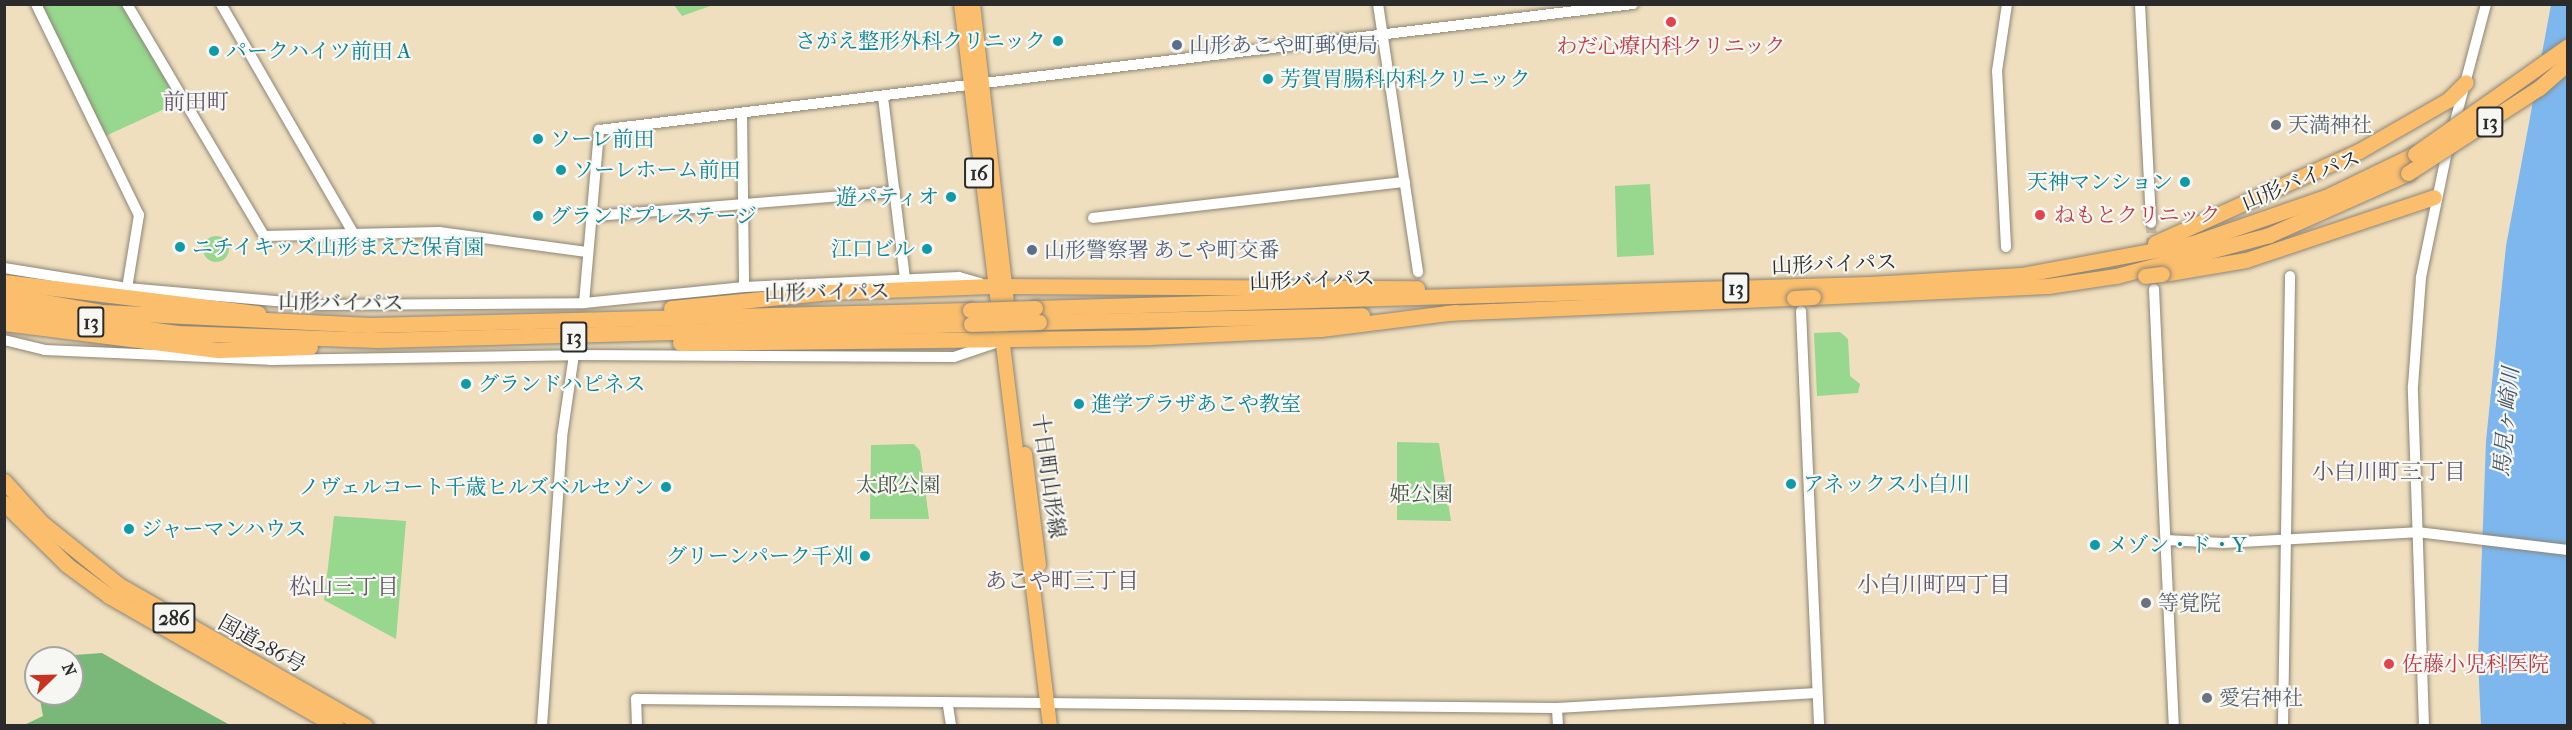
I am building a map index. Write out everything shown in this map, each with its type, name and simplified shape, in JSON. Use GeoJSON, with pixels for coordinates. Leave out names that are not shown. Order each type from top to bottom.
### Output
{"type":"FeatureCollection","features":[{"type":"Feature","properties":{"kind":"highway","name":"山形バイパス"},"geometry":{"type":"LineString","coordinates":[[4,309],[177,333],[378,340],[618,336],[970,317],[1870,284],[2021,275],[2113,259],[2204,239],[2328,195],[2415,154],[2568,46]]}},
{"type":"Feature","properties":{"kind":"highway","name":"山形バイパス"},"geometry":{"type":"LineString","coordinates":[[1037,315],[1456,312],[1797,305],[1813,297],[2048,286],[2116,276],[2269,235],[2408,173],[2539,88],[2568,63]]}},
{"type":"Feature","properties":{"kind":"highway"},"geometry":{"type":"LineString","coordinates":[[2113,259],[2215,221],[2348,157],[2448,100],[2466,82]]}},
{"type":"Feature","properties":{"kind":"highway"},"geometry":{"type":"LineString","coordinates":[[2048,286],[2149,283],[2162,274],[2246,260],[2434,196]]}},
{"type":"Feature","properties":{"kind":"highway"},"geometry":{"type":"LineString","coordinates":[[4,282],[370,325]]}},
{"type":"Feature","properties":{"kind":"highway"},"geometry":{"type":"LineString","coordinates":[[624,316],[830,292],[998,286],[1317,285],[1562,294]]}},
{"type":"Feature","properties":{"kind":"highway","name":"山形バイパス"},"geometry":{"type":"LineString","coordinates":[[4,295],[102,312],[216,321],[370,325],[624,316],[970,317]]}},
{"type":"Feature","properties":{"kind":"highway"},"geometry":{"type":"LineString","coordinates":[[618,336],[689,344],[1006,340],[1321,329],[1456,312]]}},
{"type":"Feature","properties":{"kind":"highway"},"geometry":{"type":"LineString","coordinates":[[4,323],[219,350],[378,340]]}},
{"type":"Feature","properties":{"kind":"highway","name":"国道286号"},"geometry":{"type":"LineString","coordinates":[[4,481],[41,522],[119,585],[365,726]]}},
{"type":"Feature","properties":{"kind":"highway","name":"国道286号"},"geometry":{"type":"LineString","coordinates":[[4,503],[67,565],[109,596],[336,726]]}},
{"type":"Feature","properties":{"kind":"main road","name":"16"},"geometry":{"type":"LineString","coordinates":[[961,4],[976,82]]}},
{"type":"Feature","properties":{"kind":"main road","name":"16"},"geometry":{"type":"LineString","coordinates":[[974,4],[976,82],[1006,340]]}},
{"type":"Feature","properties":{"kind":"main road","name":"十日町山形線"},"geometry":{"type":"LineString","coordinates":[[1006,340],[1052,707],[1058,726]]}},
{"type":"Feature","properties":{"kind":"main road","name":"十日町山形線"},"geometry":{"type":"LineString","coordinates":[[1050,726],[1052,707]]}},
{"type":"Feature","properties":{"kind":"street"},"geometry":{"type":"LineString","coordinates":[[36,4],[139,215],[127,288]]}},
{"type":"Feature","properties":{"kind":"street"},"geometry":{"type":"LineString","coordinates":[[127,4],[264,236],[440,232],[587,252]]}},
{"type":"Feature","properties":{"kind":"street"},"geometry":{"type":"LineString","coordinates":[[221,4],[353,233]]}},
{"type":"Feature","properties":{"kind":"street"},"geometry":{"type":"LineString","coordinates":[[1378,4],[1418,272]]}},
{"type":"Feature","properties":{"kind":"street"},"geometry":{"type":"LineString","coordinates":[[584,303],[587,252],[594,216],[599,130],[742,115],[883,97],[976,82],[1633,4]]}},
{"type":"Feature","properties":{"kind":"street"},"geometry":{"type":"LineString","coordinates":[[2006,247],[1997,71],[2007,4]]}},
{"type":"Feature","properties":{"kind":"street"},"geometry":{"type":"LineString","coordinates":[[2140,4],[2151,223]]}},
{"type":"Feature","properties":{"kind":"street"},"geometry":{"type":"LineString","coordinates":[[2424,726],[2413,386],[2417,311],[2434,196],[2486,4]]}},
{"type":"Feature","properties":{"kind":"street"},"geometry":{"type":"LineString","coordinates":[[883,97],[905,280]]}},
{"type":"Feature","properties":{"kind":"street"},"geometry":{"type":"LineString","coordinates":[[742,115],[744,287]]}},
{"type":"Feature","properties":{"kind":"street"},"geometry":{"type":"LineString","coordinates":[[1093,218],[1405,182]]}},
{"type":"Feature","properties":{"kind":"street"},"geometry":{"type":"LineString","coordinates":[[594,216],[894,192]]}},
{"type":"Feature","properties":{"kind":"street"},"geometry":{"type":"LineString","coordinates":[[4,268],[127,288],[320,305],[584,303],[744,287],[959,277],[998,286]]}},
{"type":"Feature","properties":{"kind":"street"},"geometry":{"type":"LineString","coordinates":[[2283,726],[2290,276]]}},
{"type":"Feature","properties":{"kind":"street"},"geometry":{"type":"LineString","coordinates":[[2149,283],[2166,540],[2174,726]]}},
{"type":"Feature","properties":{"kind":"street"},"geometry":{"type":"LineString","coordinates":[[1797,305],[1819,726]]}},
{"type":"Feature","properties":{"kind":"street"},"geometry":{"type":"LineString","coordinates":[[4,340],[45,350],[270,360],[574,355],[954,357],[1006,340]]}},
{"type":"Feature","properties":{"kind":"street"},"geometry":{"type":"LineString","coordinates":[[542,726],[562,437],[574,355]]}},
{"type":"Feature","properties":{"kind":"street"},"geometry":{"type":"LineString","coordinates":[[2166,540],[2285,540],[2417,532],[2568,550]]}},
{"type":"Feature","properties":{"kind":"street"},"geometry":{"type":"LineString","coordinates":[[637,726],[636,699],[948,706],[1557,708],[1817,693]]}},
{"type":"Feature","properties":{"kind":"street"},"geometry":{"type":"LineString","coordinates":[[948,706],[951,726]]}},
{"type":"Feature","properties":{"kind":"street"},"geometry":{"type":"LineString","coordinates":[[1557,708],[1558,726]]}},
{"type":"Feature","properties":{"kind":"green space"},"geometry":{"type":"Polygon","coordinates":[[[36,5],[127,5],[184,100],[101,138],[36,5]]]}},
{"type":"Feature","properties":{"kind":"green space"},"geometry":{"type":"Polygon","coordinates":[[[674,5],[713,5],[682,16],[674,5]]]}},
{"type":"Feature","properties":{"kind":"green space"},"geometry":{"type":"Polygon","coordinates":[[[1650,184],[1654,255],[1617,257],[1615,186],[1650,184]]]}},
{"type":"Feature","properties":{"kind":"green space"},"geometry":{"type":"Polygon","coordinates":[[[216,236],[225,240],[229,249],[225,258],[216,262],[207,258],[203,249],[207,240],[216,236]]]}},
{"type":"Feature","properties":{"kind":"green space"},"geometry":{"type":"Polygon","coordinates":[[[1840,332],[1848,339],[1850,376],[1860,384],[1858,393],[1817,396],[1814,333],[1840,332]]]}},
{"type":"Feature","properties":{"kind":"green space","name":"姫公園"},"geometry":{"type":"Polygon","coordinates":[[[1397,442],[1439,443],[1451,521],[1397,520],[1397,442]]]}},
{"type":"Feature","properties":{"kind":"green space","name":"太郎公園"},"geometry":{"type":"Polygon","coordinates":[[[914,444],[920,451],[929,519],[870,519],[871,445],[914,444]]]}},
{"type":"Feature","properties":{"kind":"green space"},"geometry":{"type":"Polygon","coordinates":[[[334,516],[406,521],[396,639],[324,600],[334,516]]]}},
{"type":"Feature","properties":{"kind":"green space"},"geometry":{"type":"Polygon","coordinates":[[[102,653],[230,725],[24,725],[43,716],[41,706],[84,706],[84,654],[102,653]]]}},
{"type":"Feature","properties":{"kind":"water","name":"馬見ヶ崎川"},"geometry":{"type":"Polygon","coordinates":[[[2551,5],[2567,5],[2567,725],[2481,726],[2478,659],[2486,441],[2506,246],[2551,5]]]}},
{"type":"Feature","properties":{"kind":"tunnel"},"geometry":{"type":"LineString","coordinates":[[2151,223],[2152,249]]}},
{"type":"Feature","properties":{"kind":"tunnel"},"geometry":{"type":"LineString","coordinates":[[1801,258],[1801,290]]}},
{"type":"Feature","properties":{"kind":"place","name":"わだ心療内科クリニック"},"geometry":{"type":"Point","coordinates":[1671,22]}},
{"type":"Feature","properties":{"kind":"place","name":"さがえ整形外科クリニック"},"geometry":{"type":"Point","coordinates":[1058,41]}},
{"type":"Feature","properties":{"kind":"place","name":"山形あこや町郵便局"},"geometry":{"type":"Point","coordinates":[1177,45]}},
{"type":"Feature","properties":{"kind":"place","name":"パークハイツ前田 A"},"geometry":{"type":"Point","coordinates":[214,51]}},
{"type":"Feature","properties":{"kind":"place","name":"芳賀胃腸科内科クリニック"},"geometry":{"type":"Point","coordinates":[1268,79]}},
{"type":"Feature","properties":{"kind":"place","name":"天満神社"},"geometry":{"type":"Point","coordinates":[2276,125]}},
{"type":"Feature","properties":{"kind":"place","name":"ソーレ前田"},"geometry":{"type":"Point","coordinates":[538,139]}},
{"type":"Feature","properties":{"kind":"place","name":"ソーレホーム前田"},"geometry":{"type":"Point","coordinates":[561,170]}},
{"type":"Feature","properties":{"kind":"place","name":"天神マンション"},"geometry":{"type":"Point","coordinates":[2185,182]}},
{"type":"Feature","properties":{"kind":"place","name":"遊パティオ"},"geometry":{"type":"Point","coordinates":[951,197]}},
{"type":"Feature","properties":{"kind":"place","name":"ねもとクリニック"},"geometry":{"type":"Point","coordinates":[2040,215]}},
{"type":"Feature","properties":{"kind":"place","name":"グランドプレステージ"},"geometry":{"type":"Point","coordinates":[538,216]}},
{"type":"Feature","properties":{"kind":"place","name":"ニチイキッズ山形まえた保育園"},"geometry":{"type":"Point","coordinates":[180,247]}},
{"type":"Feature","properties":{"kind":"place","name":"江口ビル"},"geometry":{"type":"Point","coordinates":[927,249]}},
{"type":"Feature","properties":{"kind":"place","name":"山形警察署 あこや町交番"},"geometry":{"type":"Point","coordinates":[1032,250]}},
{"type":"Feature","properties":{"kind":"place","name":"グランドハピネス"},"geometry":{"type":"Point","coordinates":[466,384]}},
{"type":"Feature","properties":{"kind":"place","name":"進学プラザあこや教室"},"geometry":{"type":"Point","coordinates":[1079,404]}},
{"type":"Feature","properties":{"kind":"place","name":"アネックス小白川"},"geometry":{"type":"Point","coordinates":[1791,484]}},
{"type":"Feature","properties":{"kind":"place","name":"ノヴェルコート千歳ヒルズベルセゾン"},"geometry":{"type":"Point","coordinates":[666,487]}},
{"type":"Feature","properties":{"kind":"place","name":"ジャーマンハウス"},"geometry":{"type":"Point","coordinates":[129,529]}},
{"type":"Feature","properties":{"kind":"place","name":"メゾン・ド・Y"},"geometry":{"type":"Point","coordinates":[2095,545]}},
{"type":"Feature","properties":{"kind":"place","name":"グリーンパーク千刈"},"geometry":{"type":"Point","coordinates":[865,556]}},
{"type":"Feature","properties":{"kind":"place","name":"等覚院"},"geometry":{"type":"Point","coordinates":[2146,603]}},
{"type":"Feature","properties":{"kind":"place","name":"佐藤小児科医院"},"geometry":{"type":"Point","coordinates":[2389,664]}},
{"type":"Feature","properties":{"kind":"place","name":"愛宕神社"},"geometry":{"type":"Point","coordinates":[2207,698]}},
{"type":"Feature","properties":{"kind":"district","name":"前田町"},"geometry":{"type":"Point","coordinates":[196,103]}},
{"type":"Feature","properties":{"kind":"district","name":"小白川町三丁目"},"geometry":{"type":"Point","coordinates":[2389,473]}},
{"type":"Feature","properties":{"kind":"district","name":"あこや町三丁目"},"geometry":{"type":"Point","coordinates":[1062,582]}},
{"type":"Feature","properties":{"kind":"district","name":"小白川町四丁目"},"geometry":{"type":"Point","coordinates":[1934,586]}},
{"type":"Feature","properties":{"kind":"district","name":"松山三丁目"},"geometry":{"type":"Point","coordinates":[344,588]}}]}
